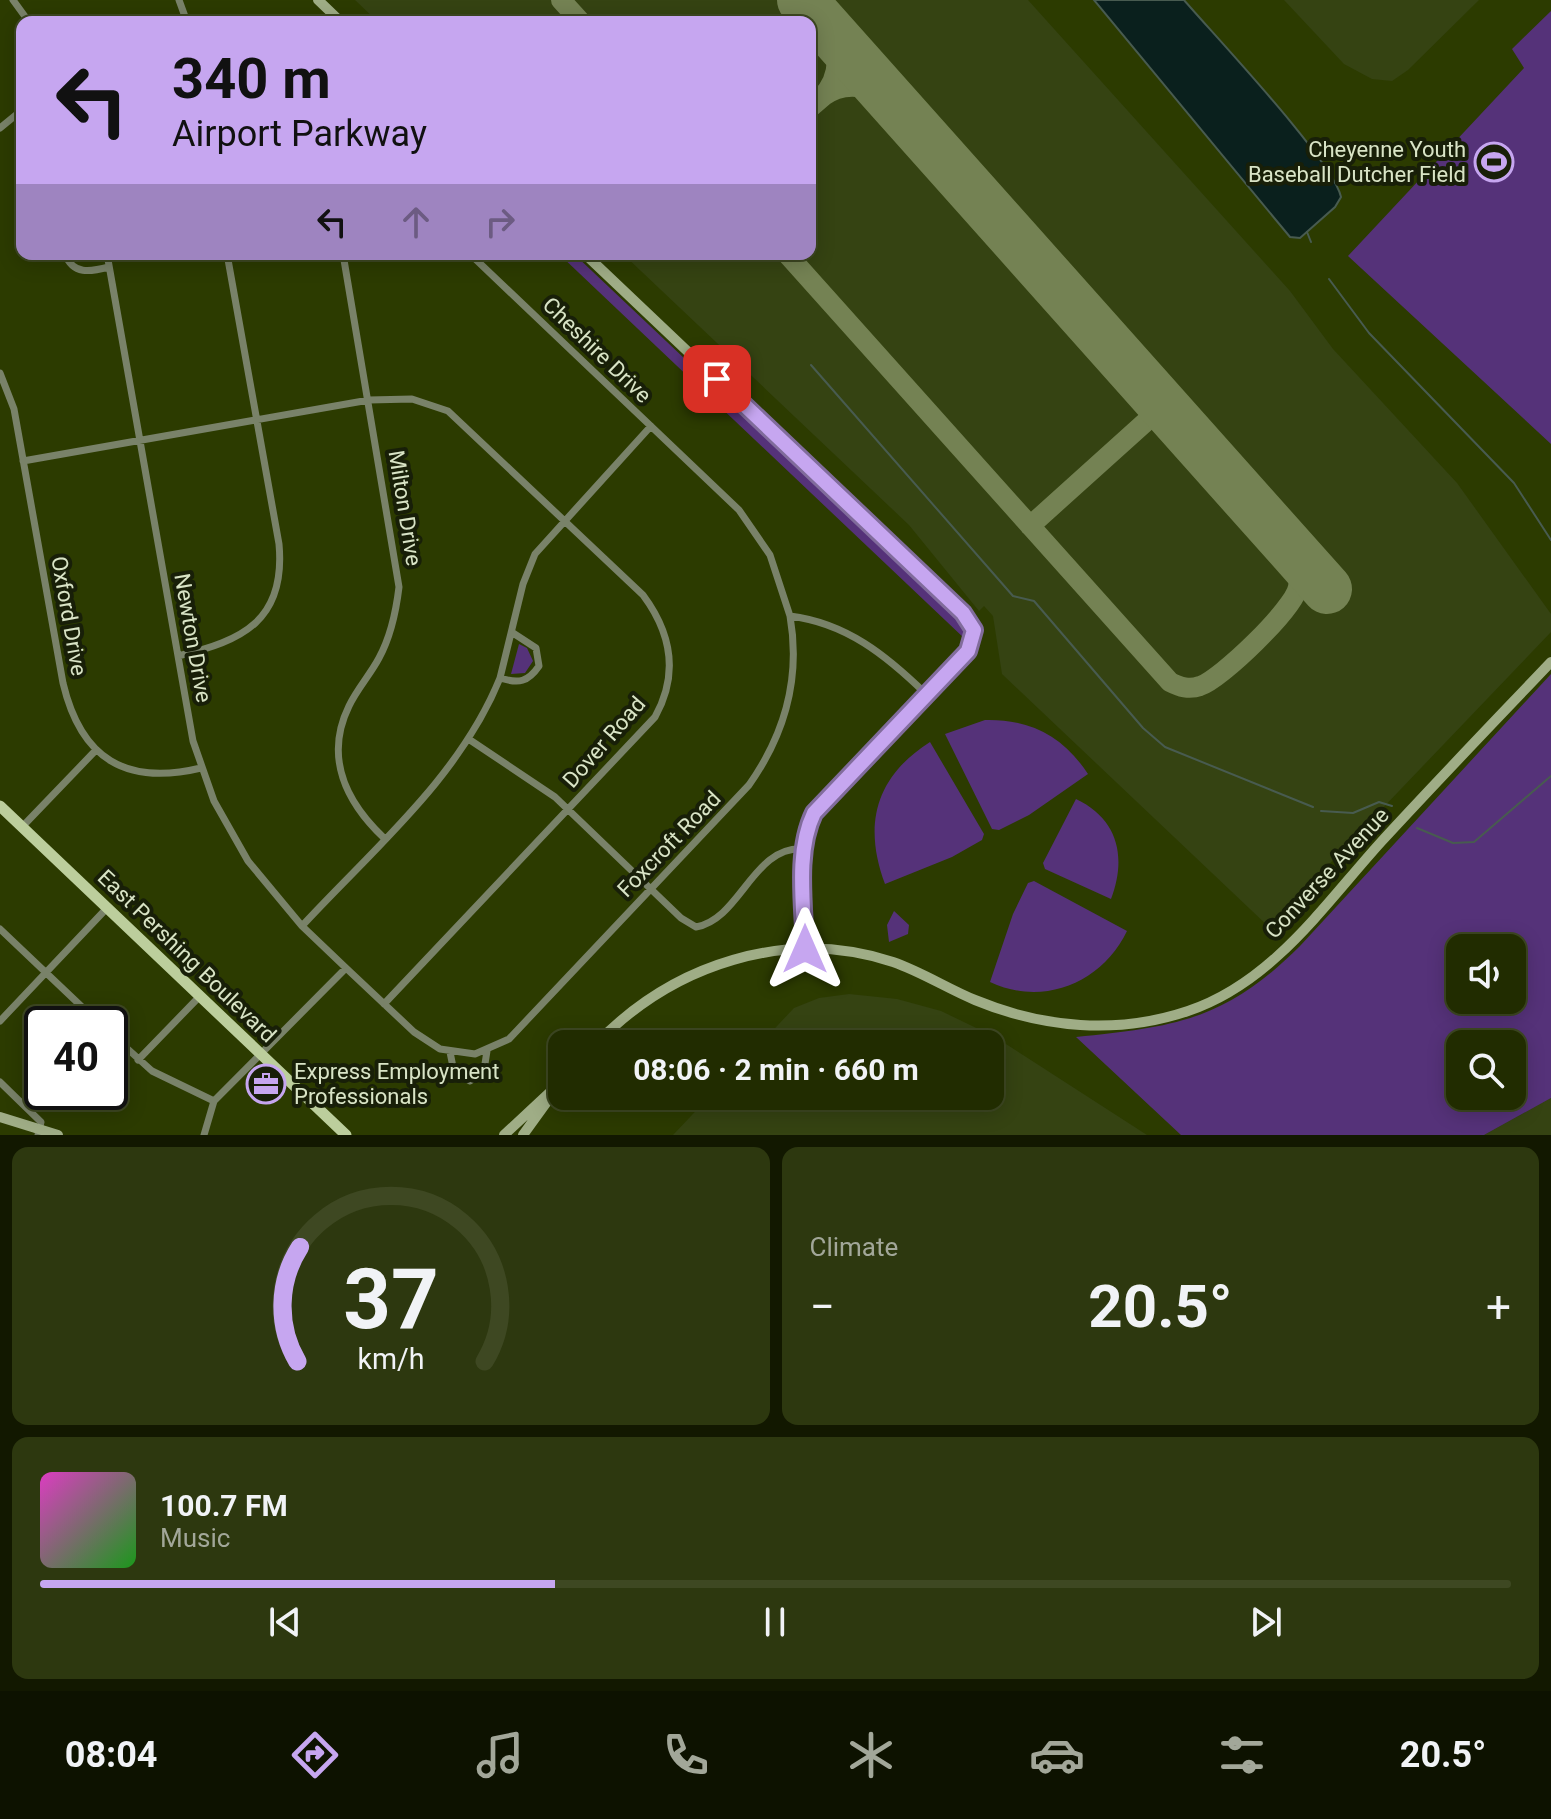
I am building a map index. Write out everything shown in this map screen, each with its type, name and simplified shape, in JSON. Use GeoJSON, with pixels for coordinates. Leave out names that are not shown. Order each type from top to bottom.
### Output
{"type":"FeatureCollection","features":[{"type":"Feature","properties":{"kind":"main road"},"geometry":{"type":"LineString","coordinates":[[318,0],[335,16]]}},
{"type":"Feature","properties":{"kind":"main road"},"geometry":{"type":"LineString","coordinates":[[591,260],[963,613],[974,630],[968,651],[814,813],[806,829],[804,849],[805,949]]}},
{"type":"Feature","properties":{"kind":"main road","name":"Converse Avenue"},"geometry":{"type":"LineString","coordinates":[[610,1030],[630,1011],[681,978],[749,955],[805,949],[856,953],[895,963],[972,999],[1044,1022],[1096,1026],[1188,1011],[1237,986],[1291,944],[1551,662]]}},
{"type":"Feature","properties":{"kind":"main road","name":"East Pershing Boulevard"},"geometry":{"type":"LineString","coordinates":[[0,806],[346,1135]]}},
{"type":"Feature","properties":{"kind":"main road"},"geometry":{"type":"LineString","coordinates":[[504,1135],[548,1094]]}},
{"type":"Feature","properties":{"kind":"main road"},"geometry":{"type":"LineString","coordinates":[[523,1135],[548,1100]]}},
{"type":"Feature","properties":{"kind":"main road"},"geometry":{"type":"LineString","coordinates":[[0,1117],[38,1132],[58,1135]]}},
{"type":"Feature","properties":{"kind":"street"},"geometry":{"type":"LineString","coordinates":[[0,128],[16,115]]}},
{"type":"Feature","properties":{"kind":"street"},"geometry":{"type":"LineString","coordinates":[[69,260],[75,269],[88,272],[109,267]]}},
{"type":"Feature","properties":{"kind":"street","name":"Newton Drive"},"geometry":{"type":"LineString","coordinates":[[108,260],[178,656],[201,768],[214,801],[248,861],[302,926],[346,968]]}},
{"type":"Feature","properties":{"kind":"street"},"geometry":{"type":"LineString","coordinates":[[178,656],[224,645],[240,637],[263,617],[276,590],[279,544],[228,260]]}},
{"type":"Feature","properties":{"kind":"street","name":"Milton Drive"},"geometry":{"type":"LineString","coordinates":[[344,260],[399,587],[388,639],[350,704],[338,747],[341,778],[348,795],[384,838]]}},
{"type":"Feature","properties":{"kind":"street","name":"Cheshire Drive"},"geometry":{"type":"LineString","coordinates":[[476,260],[723,493],[756,531],[781,579],[790,616]]}},
{"type":"Feature","properties":{"kind":"street","name":"Oxford Drive"},"geometry":{"type":"LineString","coordinates":[[0,373],[14,409],[66,698],[77,724],[96,750],[120,767],[147,775],[201,768]]}},
{"type":"Feature","properties":{"kind":"street","name":"Dover Road"},"geometry":{"type":"LineString","coordinates":[[23,461],[369,400],[412,399],[448,411],[643,595],[659,617],[671,662],[664,701],[655,717],[384,1004]]}},
{"type":"Feature","properties":{"kind":"street"},"geometry":{"type":"LineString","coordinates":[[302,926],[443,776],[470,740],[500,678],[529,567],[563,519],[651,426]]}},
{"type":"Feature","properties":{"kind":"street"},"geometry":{"type":"LineString","coordinates":[[790,616],[813,619],[863,641],[926,694]]}},
{"type":"Feature","properties":{"kind":"street","name":"Foxcroft Road"},"geometry":{"type":"LineString","coordinates":[[346,968],[428,1042],[450,1052],[454,1072],[470,1081],[484,1070],[487,1051],[518,1030],[740,796],[773,746],[793,685],[790,616]]}},
{"type":"Feature","properties":{"kind":"street"},"geometry":{"type":"LineString","coordinates":[[500,678],[524,681],[539,666],[536,648],[513,633]]}},
{"type":"Feature","properties":{"kind":"street"},"geometry":{"type":"LineString","coordinates":[[470,740],[524,773],[569,809],[688,924],[703,926],[776,855],[804,849]]}},
{"type":"Feature","properties":{"kind":"street"},"geometry":{"type":"LineString","coordinates":[[22,827],[96,750]]}},
{"type":"Feature","properties":{"kind":"street"},"geometry":{"type":"LineString","coordinates":[[0,1021],[107,908]]}},
{"type":"Feature","properties":{"kind":"street"},"geometry":{"type":"LineString","coordinates":[[0,929],[81,1006]]}},
{"type":"Feature","properties":{"kind":"street"},"geometry":{"type":"LineString","coordinates":[[204,1135],[214,1101],[346,968]]}},
{"type":"Feature","properties":{"kind":"street"},"geometry":{"type":"LineString","coordinates":[[138,1060],[200,996]]}},
{"type":"Feature","properties":{"kind":"street"},"geometry":{"type":"LineString","coordinates":[[128,1050],[152,1071],[214,1101]]}},
{"type":"Feature","properties":{"kind":"street"},"geometry":{"type":"LineString","coordinates":[[450,1052],[475,1054],[487,1051]]}},
{"type":"Feature","properties":{"kind":"street"},"geometry":{"type":"LineString","coordinates":[[0,1082],[41,1122],[38,1132]]}},
{"type":"Feature","properties":{"kind":"shaded area"},"geometry":{"type":"Polygon","coordinates":[[[355,0],[1028,0],[1290,291],[1333,349],[1457,483],[1551,614],[1551,632],[1269,927],[1002,674],[993,616],[984,606],[979,611],[909,525],[629,260],[816,260],[816,16],[372,16],[355,0]]]}},
{"type":"Feature","properties":{"kind":"shaded area"},"geometry":{"type":"Polygon","coordinates":[[[1284,0],[1479,0],[1408,70],[1392,81],[1372,79],[1344,64],[1284,0]]]}},
{"type":"Feature","properties":{"kind":"shaded area","name":"Cheyenne Youth Baseball Dutcher Field"},"geometry":{"type":"Polygon","coordinates":[[[1551,11],[1551,444],[1348,256],[1524,68],[1512,49],[1551,11]]]}},
{"type":"Feature","properties":{"kind":"shaded area"},"geometry":{"type":"Polygon","coordinates":[[[565,260],[580,260],[941,601],[963,624],[965,639],[565,260]]]}},
{"type":"Feature","properties":{"kind":"shaded area"},"geometry":{"type":"Polygon","coordinates":[[[519,644],[527,648],[533,661],[525,673],[511,674],[519,644]]]}},
{"type":"Feature","properties":{"kind":"shaded area"},"geometry":{"type":"Polygon","coordinates":[[[1551,674],[1551,1098],[1484,1135],[1181,1135],[1076,1037],[1142,1029],[1197,1016],[1223,1005],[1273,971],[1300,946],[1551,674]]]}},
{"type":"Feature","properties":{"kind":"shaded area"},"geometry":{"type":"Polygon","coordinates":[[[985,720],[1017,723],[1044,732],[1068,749],[1088,774],[1029,815],[999,830],[992,829],[945,734],[985,720]]]}},
{"type":"Feature","properties":{"kind":"shaded area"},"geometry":{"type":"Polygon","coordinates":[[[930,742],[984,834],[982,840],[952,857],[885,884],[875,842],[879,804],[897,771],[930,742]]]}},
{"type":"Feature","properties":{"kind":"shaded area"},"geometry":{"type":"Polygon","coordinates":[[[1076,799],[1101,817],[1115,841],[1118,868],[1111,899],[1045,869],[1043,863],[1076,799]]]}},
{"type":"Feature","properties":{"kind":"shaded area"},"geometry":{"type":"Polygon","coordinates":[[[1034,881],[1127,931],[1116,949],[1087,977],[1050,991],[1010,989],[990,982],[1013,914],[1028,883],[1034,881]]]}},
{"type":"Feature","properties":{"kind":"shaded area"},"geometry":{"type":"Polygon","coordinates":[[[894,911],[909,925],[908,934],[889,942],[887,925],[894,911]]]}},
{"type":"Feature","properties":{"kind":"shaded area"},"geometry":{"type":"Polygon","coordinates":[[[849,994],[897,999],[941,1011],[980,1030],[773,1030],[794,1008],[819,998],[849,994]]]}},
{"type":"Feature","properties":{"kind":"shaded area"},"geometry":{"type":"Polygon","coordinates":[[[1004,1043],[1147,1135],[673,1135],[697,1110],[1004,1110],[1004,1043]]]}},
{"type":"Feature","properties":{"kind":"shaded area"},"geometry":{"type":"Polygon","coordinates":[[[1551,1098],[1551,1135],[1484,1135],[1551,1098]]]}},
{"type":"Feature","properties":{"kind":"water"},"geometry":{"type":"Polygon","coordinates":[[[1094,0],[1184,0],[1318,156],[1341,197],[1335,207],[1300,238],[1290,237],[1094,0]]]}},
{"type":"Feature","properties":{"kind":"waterway"},"geometry":{"type":"LineString","coordinates":[[1307,232],[1311,242]]}},
{"type":"Feature","properties":{"kind":"waterway"},"geometry":{"type":"LineString","coordinates":[[1329,279],[1369,333],[1514,483],[1551,540]]}},
{"type":"Feature","properties":{"kind":"waterway"},"geometry":{"type":"LineString","coordinates":[[811,365],[1013,596],[1034,601],[1143,728],[1165,747],[1313,807]]}},
{"type":"Feature","properties":{"kind":"waterway"},"geometry":{"type":"LineString","coordinates":[[1417,828],[1453,843],[1474,842],[1551,776]]}},
{"type":"Feature","properties":{"kind":"waterway"},"geometry":{"type":"LineString","coordinates":[[1321,811],[1353,813],[1379,802],[1392,806]]}},
{"type":"Feature","properties":{"kind":"taxiway"},"geometry":{"type":"LineString","coordinates":[[561,0],[576,16]]}},
{"type":"Feature","properties":{"kind":"taxiway"},"geometry":{"type":"LineString","coordinates":[[822,97],[833,80],[837,62],[834,44],[825,26]]}},
{"type":"Feature","properties":{"kind":"taxiway"},"geometry":{"type":"LineString","coordinates":[[816,103],[860,65]]}},
{"type":"Feature","properties":{"kind":"taxiway"},"geometry":{"type":"LineString","coordinates":[[822,97],[840,88],[858,87],[876,92],[893,102]]}},
{"type":"Feature","properties":{"kind":"taxiway"},"geometry":{"type":"LineString","coordinates":[[792,260],[1170,682],[1192,688],[1210,681],[1255,642],[1294,597],[1299,580],[1295,560],[1280,537]]}},
{"type":"Feature","properties":{"kind":"taxiway"},"geometry":{"type":"LineString","coordinates":[[1030,526],[1151,417],[1155,399],[1147,386]]}},
{"type":"Feature","properties":{"kind":"runway"},"geometry":{"type":"LineString","coordinates":[[802,0],[1327,589]]}},
{"type":"Feature","properties":{"kind":"place","name":"Cheyenne Youth Baseball Dutcher Field"},"geometry":{"type":"Point","coordinates":[1494,162]}},
{"type":"Feature","properties":{"kind":"place","name":"Express Employment Professionals"},"geometry":{"type":"Point","coordinates":[266,1084]}},
{"type":"Feature","properties":{"kind":"route"},"geometry":{"type":"LineString","coordinates":[[717,379],[963,613],[974,630],[968,651],[814,813],[806,829],[804,849],[805,949]]}}]}
